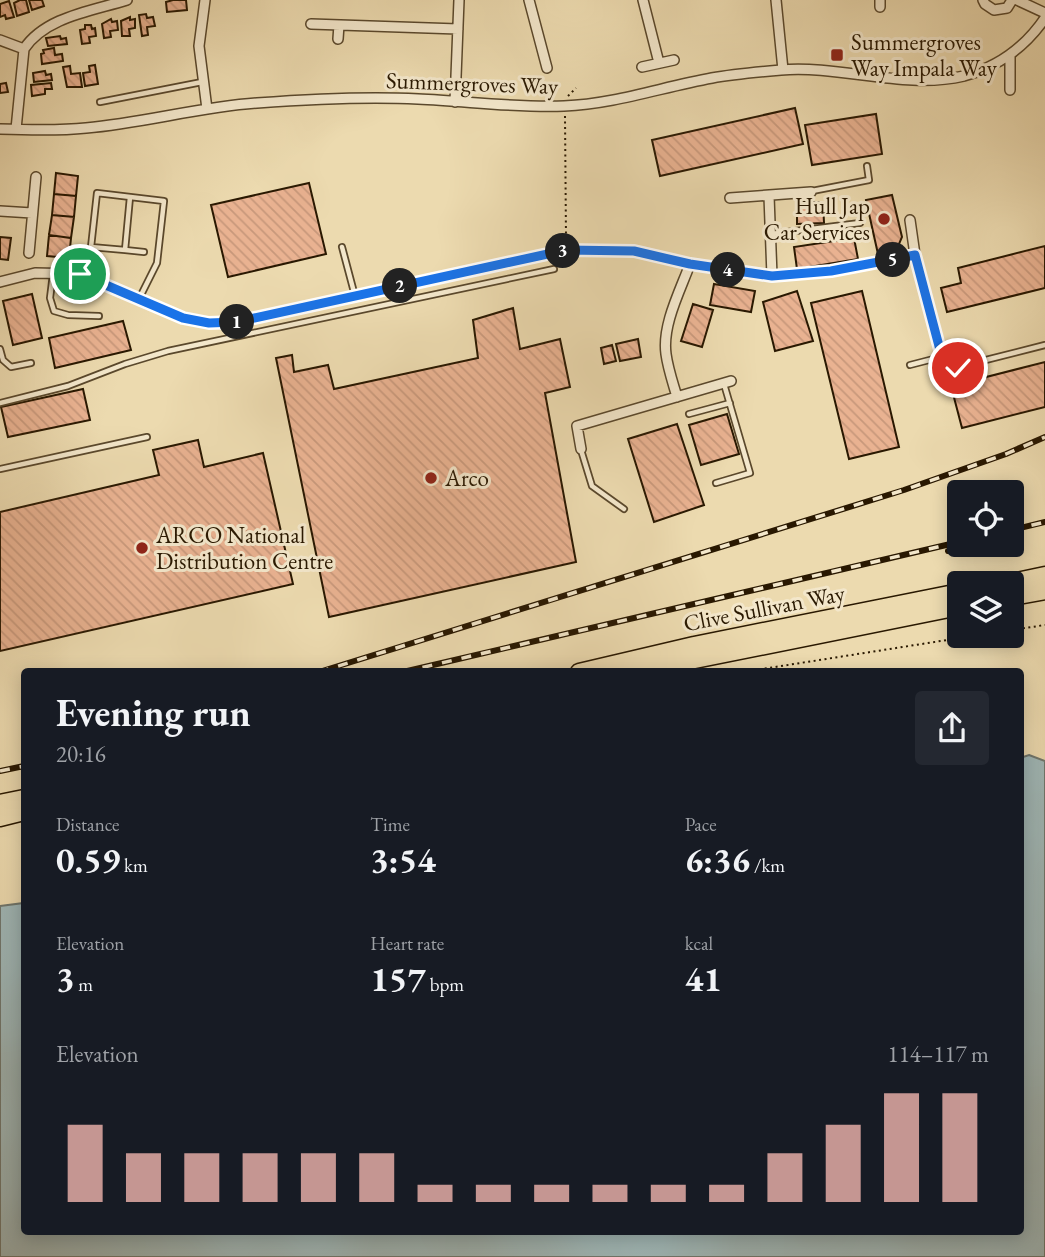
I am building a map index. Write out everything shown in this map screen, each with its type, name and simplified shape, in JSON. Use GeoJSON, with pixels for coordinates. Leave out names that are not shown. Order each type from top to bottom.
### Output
{"type":"FeatureCollection","features":[{"type":"Feature","properties":{"kind":"highway"},"geometry":{"type":"LineString","coordinates":[[1024,579],[1045,575]]}},
{"type":"Feature","properties":{"kind":"highway"},"geometry":{"type":"LineString","coordinates":[[1024,594],[1045,590]]}},
{"type":"Feature","properties":{"kind":"highway","name":"Clive Sullivan Way"},"geometry":{"type":"LineString","coordinates":[[596,668],[694,645],[947,594]]}},
{"type":"Feature","properties":{"kind":"highway","name":"Clive Sullivan Way"},"geometry":{"type":"LineString","coordinates":[[653,668],[947,609]]}},
{"type":"Feature","properties":{"kind":"highway"},"geometry":{"type":"LineString","coordinates":[[0,803],[21,799]]}},
{"type":"Feature","properties":{"kind":"highway"},"geometry":{"type":"LineString","coordinates":[[0,818],[21,814]]}},
{"type":"Feature","properties":{"kind":"street"},"geometry":{"type":"LineString","coordinates":[[16,130],[24,49],[30,40],[49,25],[127,0]]}},
{"type":"Feature","properties":{"kind":"street"},"geometry":{"type":"LineString","coordinates":[[205,0],[199,38],[202,82],[208,109]]}},
{"type":"Feature","properties":{"kind":"street"},"geometry":{"type":"LineString","coordinates":[[455,102],[459,0]]}},
{"type":"Feature","properties":{"kind":"street"},"geometry":{"type":"LineString","coordinates":[[529,0],[547,68]]}},
{"type":"Feature","properties":{"kind":"street"},"geometry":{"type":"LineString","coordinates":[[643,0],[659,64]]}},
{"type":"Feature","properties":{"kind":"street"},"geometry":{"type":"LineString","coordinates":[[776,0],[783,70]]}},
{"type":"Feature","properties":{"kind":"street"},"geometry":{"type":"LineString","coordinates":[[984,0],[985,4],[994,10],[1007,8],[1014,0],[1045,15]]}},
{"type":"Feature","properties":{"kind":"street","name":"Summergroves Way"},"geometry":{"type":"LineString","coordinates":[[0,129],[86,128],[208,109],[337,97],[513,107],[564,102],[603,103],[712,78],[783,70],[826,70],[918,80],[962,76],[987,68],[1010,55],[1034,34],[1045,15]]}},
{"type":"Feature","properties":{"kind":"street"},"geometry":{"type":"LineString","coordinates":[[311,24],[458,29]]}},
{"type":"Feature","properties":{"kind":"street"},"geometry":{"type":"LineString","coordinates":[[338,38],[339,25]]}},
{"type":"Feature","properties":{"kind":"street"},"geometry":{"type":"LineString","coordinates":[[0,40],[24,49]]}},
{"type":"Feature","properties":{"kind":"street"},"geometry":{"type":"LineString","coordinates":[[1010,55],[1010,89]]}},
{"type":"Feature","properties":{"kind":"street"},"geometry":{"type":"LineString","coordinates":[[642,67],[674,60]]}},
{"type":"Feature","properties":{"kind":"street"},"geometry":{"type":"LineString","coordinates":[[29,253],[36,177]]}},
{"type":"Feature","properties":{"kind":"street"},"geometry":{"type":"LineString","coordinates":[[730,198],[811,191]]}},
{"type":"Feature","properties":{"kind":"street"},"geometry":{"type":"LineString","coordinates":[[769,196],[772,276]]}},
{"type":"Feature","properties":{"kind":"street"},"geometry":{"type":"LineString","coordinates":[[0,211],[32,213]]}},
{"type":"Feature","properties":{"kind":"street"},"geometry":{"type":"LineString","coordinates":[[910,220],[915,255],[925,293]]}},
{"type":"Feature","properties":{"kind":"street"},"geometry":{"type":"LineString","coordinates":[[0,282],[35,273],[80,274],[183,318],[209,323],[236,322],[306,308],[566,250],[634,251],[690,264],[772,276],[842,269],[915,255]]}},
{"type":"Feature","properties":{"kind":"street"},"geometry":{"type":"LineString","coordinates":[[677,397],[666,355],[666,339],[690,264]]}},
{"type":"Feature","properties":{"kind":"street"},"geometry":{"type":"LineString","coordinates":[[581,449],[577,426],[727,382]]}},
{"type":"Feature","properties":{"kind":"lane"},"geometry":{"type":"LineString","coordinates":[[100,102],[202,82]]}},
{"type":"Feature","properties":{"kind":"lane"},"geometry":{"type":"LineString","coordinates":[[811,191],[869,180],[867,166]]}},
{"type":"Feature","properties":{"kind":"lane"},"geometry":{"type":"LineString","coordinates":[[139,299],[157,263],[164,201],[97,193],[91,247],[144,252]]}},
{"type":"Feature","properties":{"kind":"lane"},"geometry":{"type":"LineString","coordinates":[[124,250],[130,197]]}},
{"type":"Feature","properties":{"kind":"lane"},"geometry":{"type":"LineString","coordinates":[[770,234],[860,223]]}},
{"type":"Feature","properties":{"kind":"lane"},"geometry":{"type":"LineString","coordinates":[[342,247],[355,296]]}},
{"type":"Feature","properties":{"kind":"lane"},"geometry":{"type":"LineString","coordinates":[[0,403],[68,386],[168,351],[554,269]]}},
{"type":"Feature","properties":{"kind":"lane"},"geometry":{"type":"LineString","coordinates":[[54,273],[50,298],[54,311],[68,315],[99,316]]}},
{"type":"Feature","properties":{"kind":"lane"},"geometry":{"type":"LineString","coordinates":[[460,273],[463,288]]}},
{"type":"Feature","properties":{"kind":"lane"},"geometry":{"type":"LineString","coordinates":[[925,293],[941,357],[944,365],[950,369],[1045,345]]}},
{"type":"Feature","properties":{"kind":"lane"},"geometry":{"type":"LineString","coordinates":[[306,308],[309,320]]}},
{"type":"Feature","properties":{"kind":"lane"},"geometry":{"type":"LineString","coordinates":[[0,349],[3,360],[11,367],[31,363]]}},
{"type":"Feature","properties":{"kind":"lane"},"geometry":{"type":"LineString","coordinates":[[910,365],[941,357]]}},
{"type":"Feature","properties":{"kind":"lane"},"geometry":{"type":"LineString","coordinates":[[716,484],[750,473],[730,403],[727,382]]}},
{"type":"Feature","properties":{"kind":"lane"},"geometry":{"type":"LineString","coordinates":[[689,414],[730,403]]}},
{"type":"Feature","properties":{"kind":"lane"},"geometry":{"type":"LineString","coordinates":[[0,469],[147,437]]}},
{"type":"Feature","properties":{"kind":"lane"},"geometry":{"type":"LineString","coordinates":[[581,449],[592,486],[624,509]]}},
{"type":"Feature","properties":{"kind":"path"},"geometry":{"type":"LineString","coordinates":[[534,87],[535,94],[548,95]]}},
{"type":"Feature","properties":{"kind":"path"},"geometry":{"type":"LineString","coordinates":[[566,250],[564,102],[576,88]]}},
{"type":"Feature","properties":{"kind":"path"},"geometry":{"type":"LineString","coordinates":[[1024,628],[1045,625]]}},
{"type":"Feature","properties":{"kind":"path"},"geometry":{"type":"LineString","coordinates":[[769,668],[947,640]]}},
{"type":"Feature","properties":{"kind":"water"},"geometry":{"type":"Polygon","coordinates":[[[1029,755],[1045,761],[1045,1257],[0,1257],[0,906],[21,903],[21,1235],[1024,1235],[1024,757],[1029,755]]]}},
{"type":"Feature","properties":{"kind":"building"},"geometry":{"type":"Polygon","coordinates":[[[26,0],[29,12],[17,16],[14,3],[26,0]]]}},
{"type":"Feature","properties":{"kind":"building"},"geometry":{"type":"Polygon","coordinates":[[[29,0],[42,0],[44,6],[32,10],[29,0]]]}},
{"type":"Feature","properties":{"kind":"building"},"geometry":{"type":"Polygon","coordinates":[[[186,0],[187,10],[167,12],[166,2],[186,0]]]}},
{"type":"Feature","properties":{"kind":"building"},"geometry":{"type":"Polygon","coordinates":[[[9,1],[14,17],[0,17],[0,4],[9,1]]]}},
{"type":"Feature","properties":{"kind":"building"},"geometry":{"type":"Polygon","coordinates":[[[146,14],[147,18],[153,17],[155,26],[147,27],[148,35],[142,36],[139,15],[146,14]]]}},
{"type":"Feature","properties":{"kind":"building"},"geometry":{"type":"Polygon","coordinates":[[[130,17],[130,20],[135,19],[135,28],[129,29],[130,36],[122,36],[121,21],[130,17]]]}},
{"type":"Feature","properties":{"kind":"building"},"geometry":{"type":"Polygon","coordinates":[[[111,19],[112,22],[117,21],[118,30],[110,31],[111,37],[104,38],[102,24],[111,19]]]}},
{"type":"Feature","properties":{"kind":"building"},"geometry":{"type":"Polygon","coordinates":[[[85,25],[95,28],[96,36],[89,37],[90,43],[82,44],[80,30],[85,29],[85,25]]]}},
{"type":"Feature","properties":{"kind":"building"},"geometry":{"type":"Polygon","coordinates":[[[60,36],[61,39],[66,38],[67,44],[48,46],[46,38],[60,36]]]}},
{"type":"Feature","properties":{"kind":"building"},"geometry":{"type":"Polygon","coordinates":[[[54,48],[55,55],[62,54],[63,61],[42,64],[43,50],[54,48]]]}},
{"type":"Feature","properties":{"kind":"building"},"geometry":{"type":"Polygon","coordinates":[[[95,65],[98,84],[85,86],[83,73],[90,72],[89,66],[95,65]]]}},
{"type":"Feature","properties":{"kind":"building"},"geometry":{"type":"Polygon","coordinates":[[[70,66],[71,74],[80,73],[82,87],[67,87],[63,67],[70,66]]]}},
{"type":"Feature","properties":{"kind":"building"},"geometry":{"type":"Polygon","coordinates":[[[45,71],[46,75],[51,74],[52,80],[34,82],[33,73],[45,71]]]}},
{"type":"Feature","properties":{"kind":"building"},"geometry":{"type":"Polygon","coordinates":[[[6,83],[8,92],[0,93],[0,84],[6,83]]]}},
{"type":"Feature","properties":{"kind":"building"},"geometry":{"type":"Polygon","coordinates":[[[51,83],[52,89],[45,89],[45,94],[32,96],[31,85],[51,83]]]}},
{"type":"Feature","properties":{"kind":"building"},"geometry":{"type":"Polygon","coordinates":[[[795,108],[803,144],[660,176],[652,140],[795,108]]]}},
{"type":"Feature","properties":{"kind":"building"},"geometry":{"type":"Polygon","coordinates":[[[876,114],[882,154],[812,165],[805,125],[876,114]]]}},
{"type":"Feature","properties":{"kind":"building"},"geometry":{"type":"Polygon","coordinates":[[[56,173],[78,176],[76,196],[54,194],[56,173]]]}},
{"type":"Feature","properties":{"kind":"building"},"geometry":{"type":"Polygon","coordinates":[[[309,183],[326,254],[228,277],[211,205],[309,183]]]}},
{"type":"Feature","properties":{"kind":"building"},"geometry":{"type":"Polygon","coordinates":[[[54,194],[76,196],[74,217],[52,215],[54,194]]]}},
{"type":"Feature","properties":{"kind":"building","name":"Hull Jap Car Services"},"geometry":{"type":"Polygon","coordinates":[[[892,195],[902,237],[896,251],[878,254],[866,200],[892,195]]]}},
{"type":"Feature","properties":{"kind":"building"},"geometry":{"type":"Polygon","coordinates":[[[797,202],[823,202],[824,223],[797,224],[797,202]]]}},
{"type":"Feature","properties":{"kind":"building"},"geometry":{"type":"Polygon","coordinates":[[[52,215],[74,217],[71,238],[49,235],[52,215]]]}},
{"type":"Feature","properties":{"kind":"building"},"geometry":{"type":"Polygon","coordinates":[[[49,235],[71,238],[69,258],[47,256],[49,235]]]}},
{"type":"Feature","properties":{"kind":"building"},"geometry":{"type":"Polygon","coordinates":[[[0,237],[11,238],[8,260],[0,259],[0,237]]]}},
{"type":"Feature","properties":{"kind":"building"},"geometry":{"type":"Polygon","coordinates":[[[854,238],[858,259],[797,269],[794,247],[854,238]]]}},
{"type":"Feature","properties":{"kind":"building"},"geometry":{"type":"Polygon","coordinates":[[[1045,246],[1045,288],[947,312],[941,288],[961,283],[958,268],[1045,246]]]}},
{"type":"Feature","properties":{"kind":"building"},"geometry":{"type":"Polygon","coordinates":[[[714,284],[755,291],[751,312],[710,305],[714,284]]]}},
{"type":"Feature","properties":{"kind":"building"},"geometry":{"type":"Polygon","coordinates":[[[797,291],[813,341],[775,351],[763,302],[797,291]]]}},
{"type":"Feature","properties":{"kind":"building"},"geometry":{"type":"Polygon","coordinates":[[[862,291],[899,447],[849,459],[811,303],[862,291]]]}},
{"type":"Feature","properties":{"kind":"building"},"geometry":{"type":"Polygon","coordinates":[[[32,294],[42,338],[13,345],[3,301],[32,294]]]}},
{"type":"Feature","properties":{"kind":"building"},"geometry":{"type":"Polygon","coordinates":[[[693,304],[713,310],[702,347],[681,341],[693,304]]]}},
{"type":"Feature","properties":{"kind":"building","name":"Arco"},"geometry":{"type":"Polygon","coordinates":[[[513,308],[520,349],[560,339],[570,387],[545,393],[576,562],[329,617],[276,358],[292,355],[294,372],[328,365],[334,389],[478,358],[473,320],[513,308]]]}},
{"type":"Feature","properties":{"kind":"building"},"geometry":{"type":"Polygon","coordinates":[[[123,321],[131,350],[55,368],[49,338],[123,321]]]}},
{"type":"Feature","properties":{"kind":"building"},"geometry":{"type":"Polygon","coordinates":[[[638,339],[641,357],[620,361],[616,344],[638,339]]]}},
{"type":"Feature","properties":{"kind":"building"},"geometry":{"type":"Polygon","coordinates":[[[612,345],[616,361],[604,364],[601,348],[612,345]]]}},
{"type":"Feature","properties":{"kind":"building"},"geometry":{"type":"Polygon","coordinates":[[[1045,362],[1045,407],[962,428],[951,386],[1045,362]]]}},
{"type":"Feature","properties":{"kind":"building"},"geometry":{"type":"Polygon","coordinates":[[[83,389],[90,420],[8,437],[1,407],[83,389]]]}},
{"type":"Feature","properties":{"kind":"building"},"geometry":{"type":"Polygon","coordinates":[[[727,414],[739,454],[701,465],[689,425],[727,414]]]}},
{"type":"Feature","properties":{"kind":"building"},"geometry":{"type":"Polygon","coordinates":[[[677,424],[704,505],[654,522],[628,439],[677,424]]]}},
{"type":"Feature","properties":{"kind":"building","name":"ARCO National Distribution Centre"},"geometry":{"type":"Polygon","coordinates":[[[198,440],[204,467],[263,453],[293,584],[0,651],[0,512],[159,475],[153,450],[198,440]]]}},
{"type":"Feature","properties":{"kind":"railway"},"geometry":{"type":"LineString","coordinates":[[332,668],[904,490],[1006,454],[1045,437]]}},
{"type":"Feature","properties":{"kind":"railway"},"geometry":{"type":"LineString","coordinates":[[1024,527],[1045,522]]}},
{"type":"Feature","properties":{"kind":"railway"},"geometry":{"type":"LineString","coordinates":[[420,668],[947,545]]}},
{"type":"Feature","properties":{"kind":"railway"},"geometry":{"type":"LineString","coordinates":[[0,771],[21,767]]}},
{"type":"Feature","properties":{"kind":"place","name":"Summergroves Way Impala Way"},"geometry":{"type":"Point","coordinates":[837,55]}},
{"type":"Feature","properties":{"kind":"place","name":"Hull Jap Car Services"},"geometry":{"type":"Point","coordinates":[884,219]}},
{"type":"Feature","properties":{"kind":"place","name":"Arco"},"geometry":{"type":"Point","coordinates":[431,478]}},
{"type":"Feature","properties":{"kind":"place","name":"ARCO National Distribution Centre"},"geometry":{"type":"Point","coordinates":[142,548]}},
{"type":"Feature","properties":{"kind":"route"},"geometry":{"type":"LineString","coordinates":[[80,274],[183,318],[209,323],[236,322],[298,310],[566,250],[634,251],[690,264],[772,276],[831,271],[915,255],[944,365],[950,369],[958,368]]}}]}
